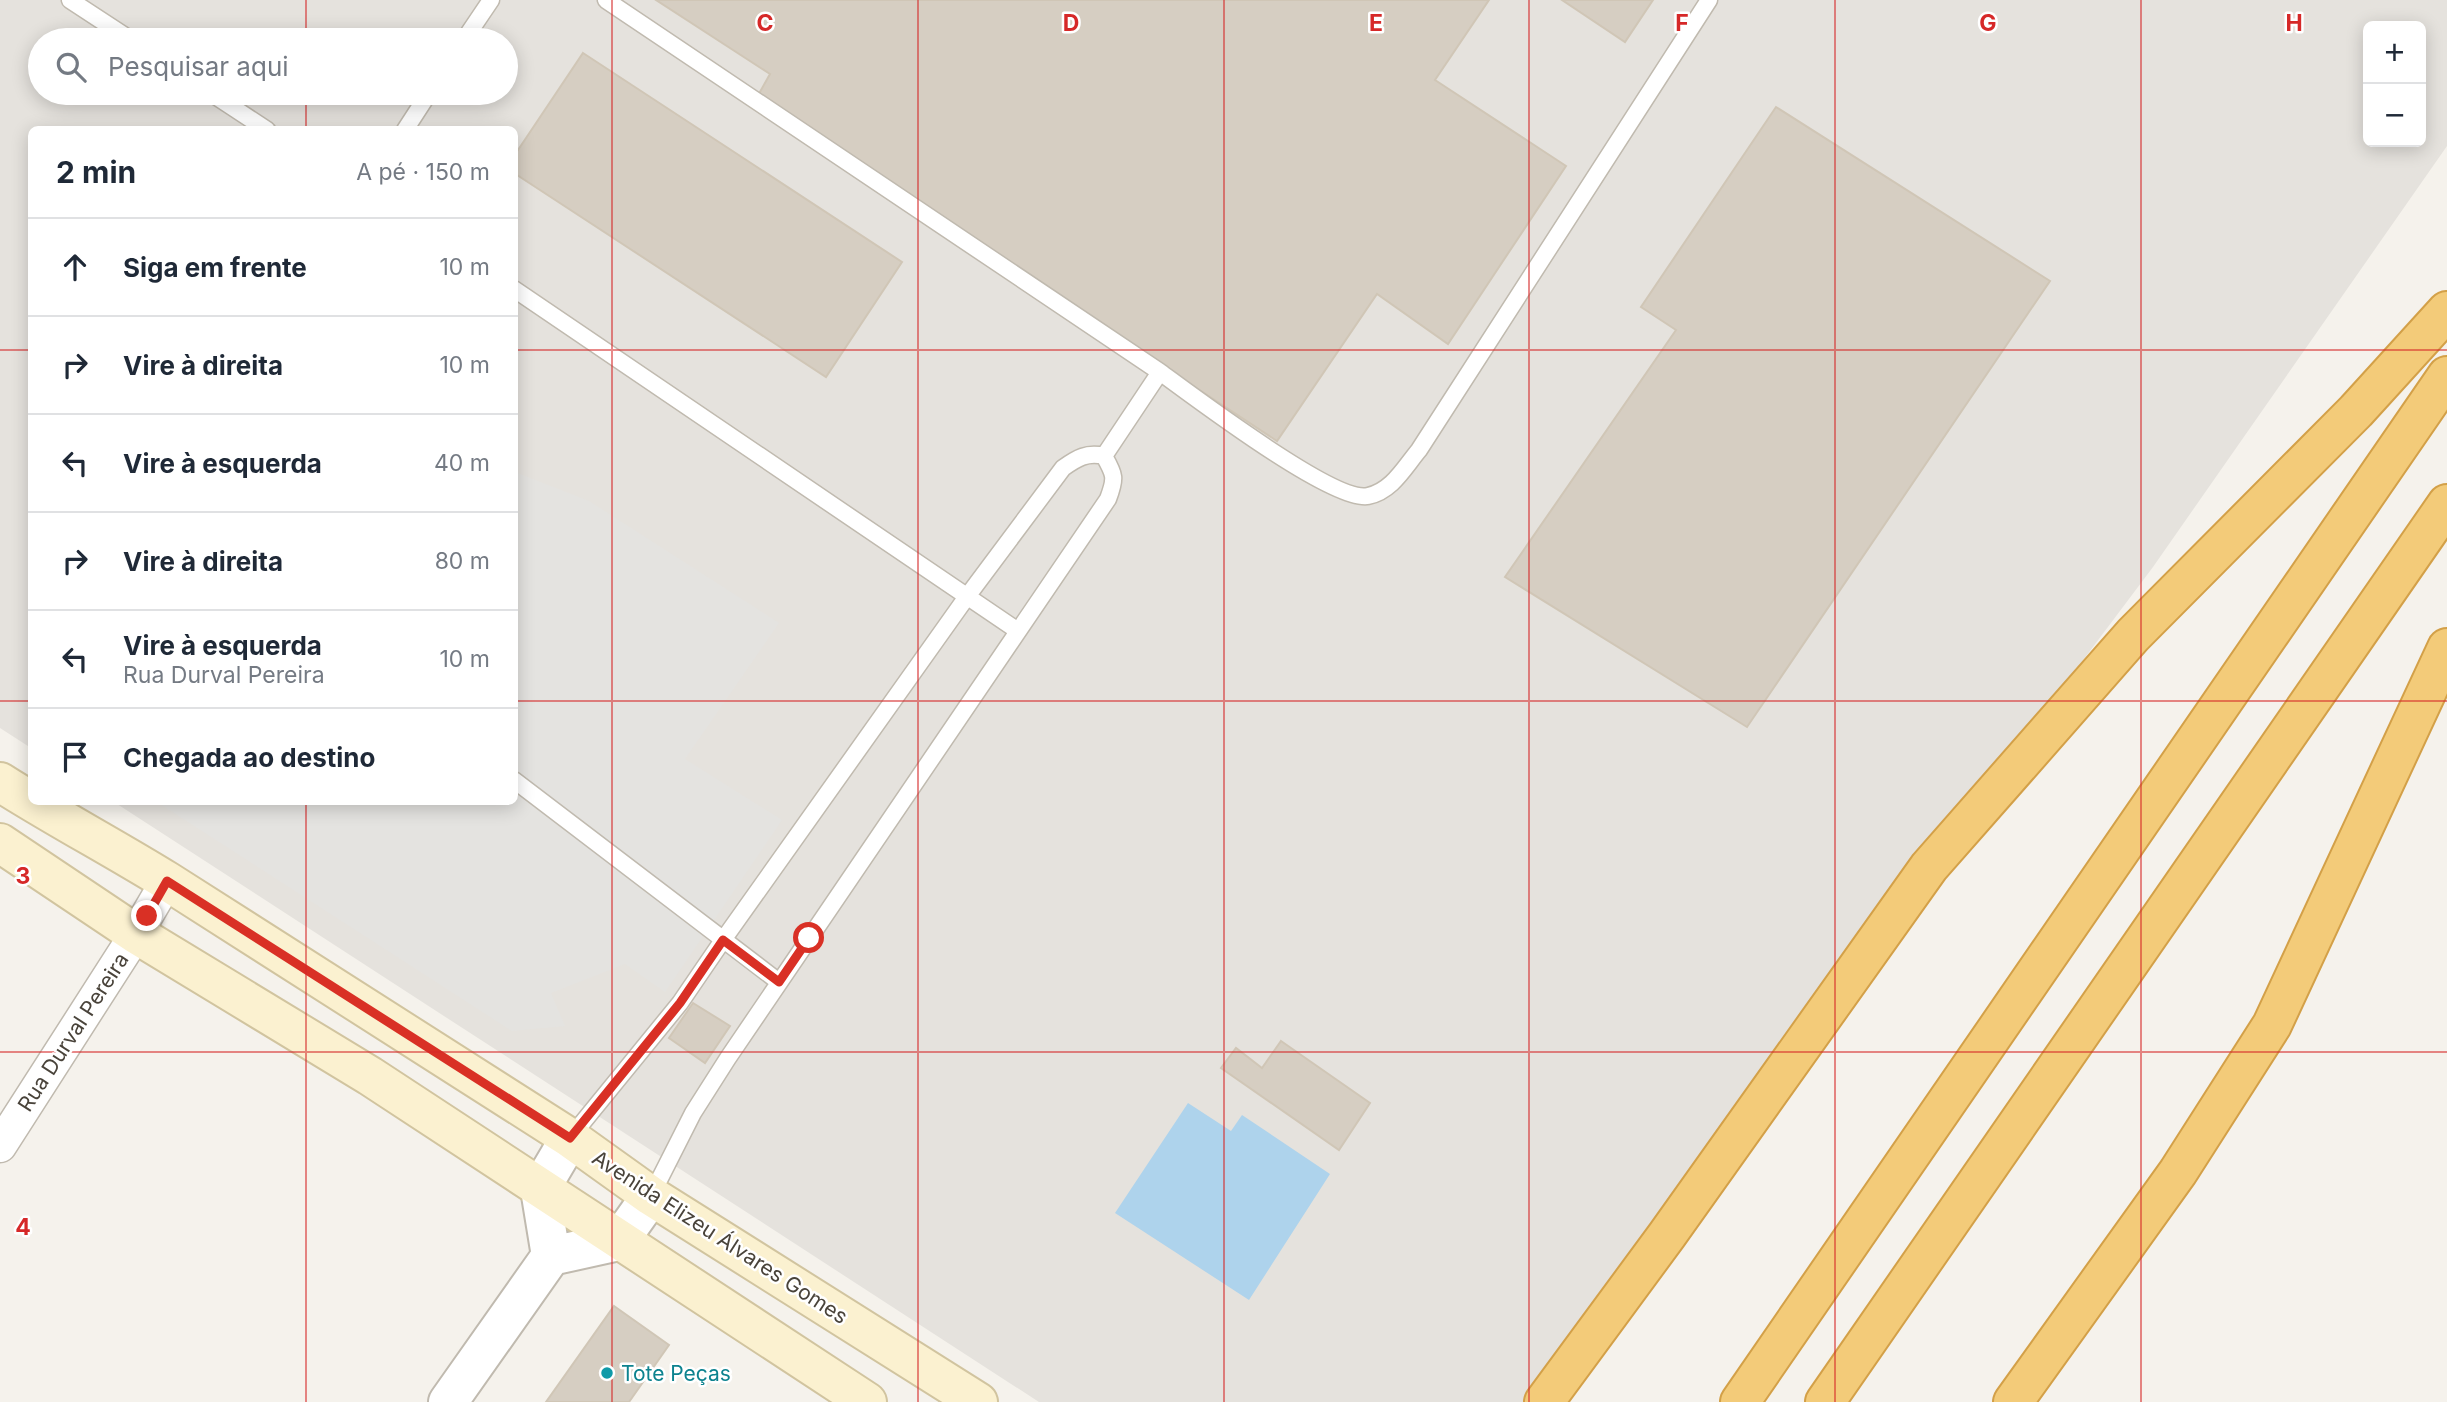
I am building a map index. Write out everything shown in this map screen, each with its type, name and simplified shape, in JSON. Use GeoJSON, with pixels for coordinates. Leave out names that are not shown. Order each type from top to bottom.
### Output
{"type":"FeatureCollection","features":[{"type":"Feature","properties":{"kind":"highway"},"geometry":{"type":"LineString","coordinates":[[1544,1402],[1929,867],[2133,635],[2356,411],[2447,311]]}},
{"type":"Feature","properties":{"kind":"highway"},"geometry":{"type":"LineString","coordinates":[[1740,1402],[2447,376]]}},
{"type":"Feature","properties":{"kind":"highway"},"geometry":{"type":"LineString","coordinates":[[1825,1402],[2447,503]]}},
{"type":"Feature","properties":{"kind":"highway"},"geometry":{"type":"LineString","coordinates":[[2012,1402],[2178,1172],[2272,1025],[2447,648]]}},
{"type":"Feature","properties":{"kind":"main road","name":"Avenida Elizeu Álvares Gomes"},"geometry":{"type":"LineString","coordinates":[[0,782],[28,801]]}},
{"type":"Feature","properties":{"kind":"main road","name":"Avenida Elizeu Álvares Gomes"},"geometry":{"type":"LineString","coordinates":[[34,805],[112,846],[570,1138],[652,1196],[978,1402]]}},
{"type":"Feature","properties":{"kind":"main road"},"geometry":{"type":"LineString","coordinates":[[0,843],[136,934],[370,1076],[867,1402]]}},
{"type":"Feature","properties":{"kind":"street","name":"Rua Durval Pereira"},"geometry":{"type":"LineString","coordinates":[[0,1146],[167,881]]}},
{"type":"Feature","properties":{"kind":"street"},"geometry":{"type":"LineString","coordinates":[[551,1256],[540,1189],[570,1138]]}},
{"type":"Feature","properties":{"kind":"street"},"geometry":{"type":"LineString","coordinates":[[448,1402],[551,1256],[619,1241],[652,1196]]}},
{"type":"Feature","properties":{"kind":"lane"},"geometry":{"type":"LineString","coordinates":[[70,0],[113,28]]}},
{"type":"Feature","properties":{"kind":"lane"},"geometry":{"type":"LineString","coordinates":[[472,28],[491,0]]}},
{"type":"Feature","properties":{"kind":"lane"},"geometry":{"type":"LineString","coordinates":[[606,0],[1160,372],[1282,458],[1340,489],[1365,497],[1386,490],[1419,450],[1709,0]]}},
{"type":"Feature","properties":{"kind":"lane"},"geometry":{"type":"LineString","coordinates":[[229,105],[261,126]]}},
{"type":"Feature","properties":{"kind":"lane"},"geometry":{"type":"LineString","coordinates":[[408,126],[421,105]]}},
{"type":"Feature","properties":{"kind":"lane"},"geometry":{"type":"LineString","coordinates":[[518,292],[1018,631]]}},
{"type":"Feature","properties":{"kind":"lane"},"geometry":{"type":"LineString","coordinates":[[1104,456],[1160,372]]}},
{"type":"Feature","properties":{"kind":"lane"},"geometry":{"type":"LineString","coordinates":[[570,1138],[680,1003],[967,598],[1063,468],[1092,453],[1104,456],[1113,472],[1114,482],[1108,499],[779,982],[693,1113],[652,1196]]}},
{"type":"Feature","properties":{"kind":"lane"},"geometry":{"type":"LineString","coordinates":[[518,783],[779,982]]}},
{"type":"Feature","properties":{"kind":"shaded area"},"geometry":{"type":"Polygon","coordinates":[[[0,0],[2447,0],[2447,146],[2153,567],[1525,1402],[1039,1402],[119,805],[518,805],[518,126],[28,126],[28,746],[0,728],[0,0]]]}},
{"type":"Feature","properties":{"kind":"shaded area"},"geometry":{"type":"Polygon","coordinates":[[[518,473],[589,501],[779,623],[685,759],[782,820],[665,992],[625,964],[551,993],[565,1026],[512,1031],[162,805],[518,805],[518,473]]]}},
{"type":"Feature","properties":{"kind":"water"},"geometry":{"type":"Polygon","coordinates":[[[1188,1103],[1231,1131],[1242,1115],[1330,1174],[1249,1300],[1115,1213],[1188,1103]]]}},
{"type":"Feature","properties":{"kind":"building"},"geometry":{"type":"Polygon","coordinates":[[[656,0],[1489,0],[1435,80],[1566,166],[1448,344],[1377,294],[1277,441],[756,99],[770,74],[656,0]]]}},
{"type":"Feature","properties":{"kind":"building"},"geometry":{"type":"Polygon","coordinates":[[[1562,0],[1653,0],[1625,42],[1562,0]]]}},
{"type":"Feature","properties":{"kind":"building"},"geometry":{"type":"Polygon","coordinates":[[[583,53],[902,262],[826,377],[518,176],[518,150],[583,53]]]}},
{"type":"Feature","properties":{"kind":"building"},"geometry":{"type":"Polygon","coordinates":[[[1776,107],[2050,281],[1747,727],[1505,577],[1676,330],[1641,307],[1776,107]]]}},
{"type":"Feature","properties":{"kind":"building"},"geometry":{"type":"Polygon","coordinates":[[[693,1003],[730,1026],[705,1063],[669,1038],[693,1003]]]}},
{"type":"Feature","properties":{"kind":"building"},"geometry":{"type":"Polygon","coordinates":[[[1281,1041],[1370,1103],[1339,1150],[1221,1068],[1236,1048],[1262,1068],[1281,1041]]]}},
{"type":"Feature","properties":{"kind":"building","name":"Tote Peças"},"geometry":{"type":"Polygon","coordinates":[[[614,1306],[669,1345],[629,1402],[546,1402],[614,1306]]]}},
{"type":"Feature","properties":{"kind":"place","name":"Tote Peças"},"geometry":{"type":"Point","coordinates":[607,1373]}},
{"type":"Feature","properties":{"kind":"route"},"geometry":{"type":"LineString","coordinates":[[147,916],[167,881],[570,1138],[680,1003],[723,940],[779,982],[809,938]]}}]}
